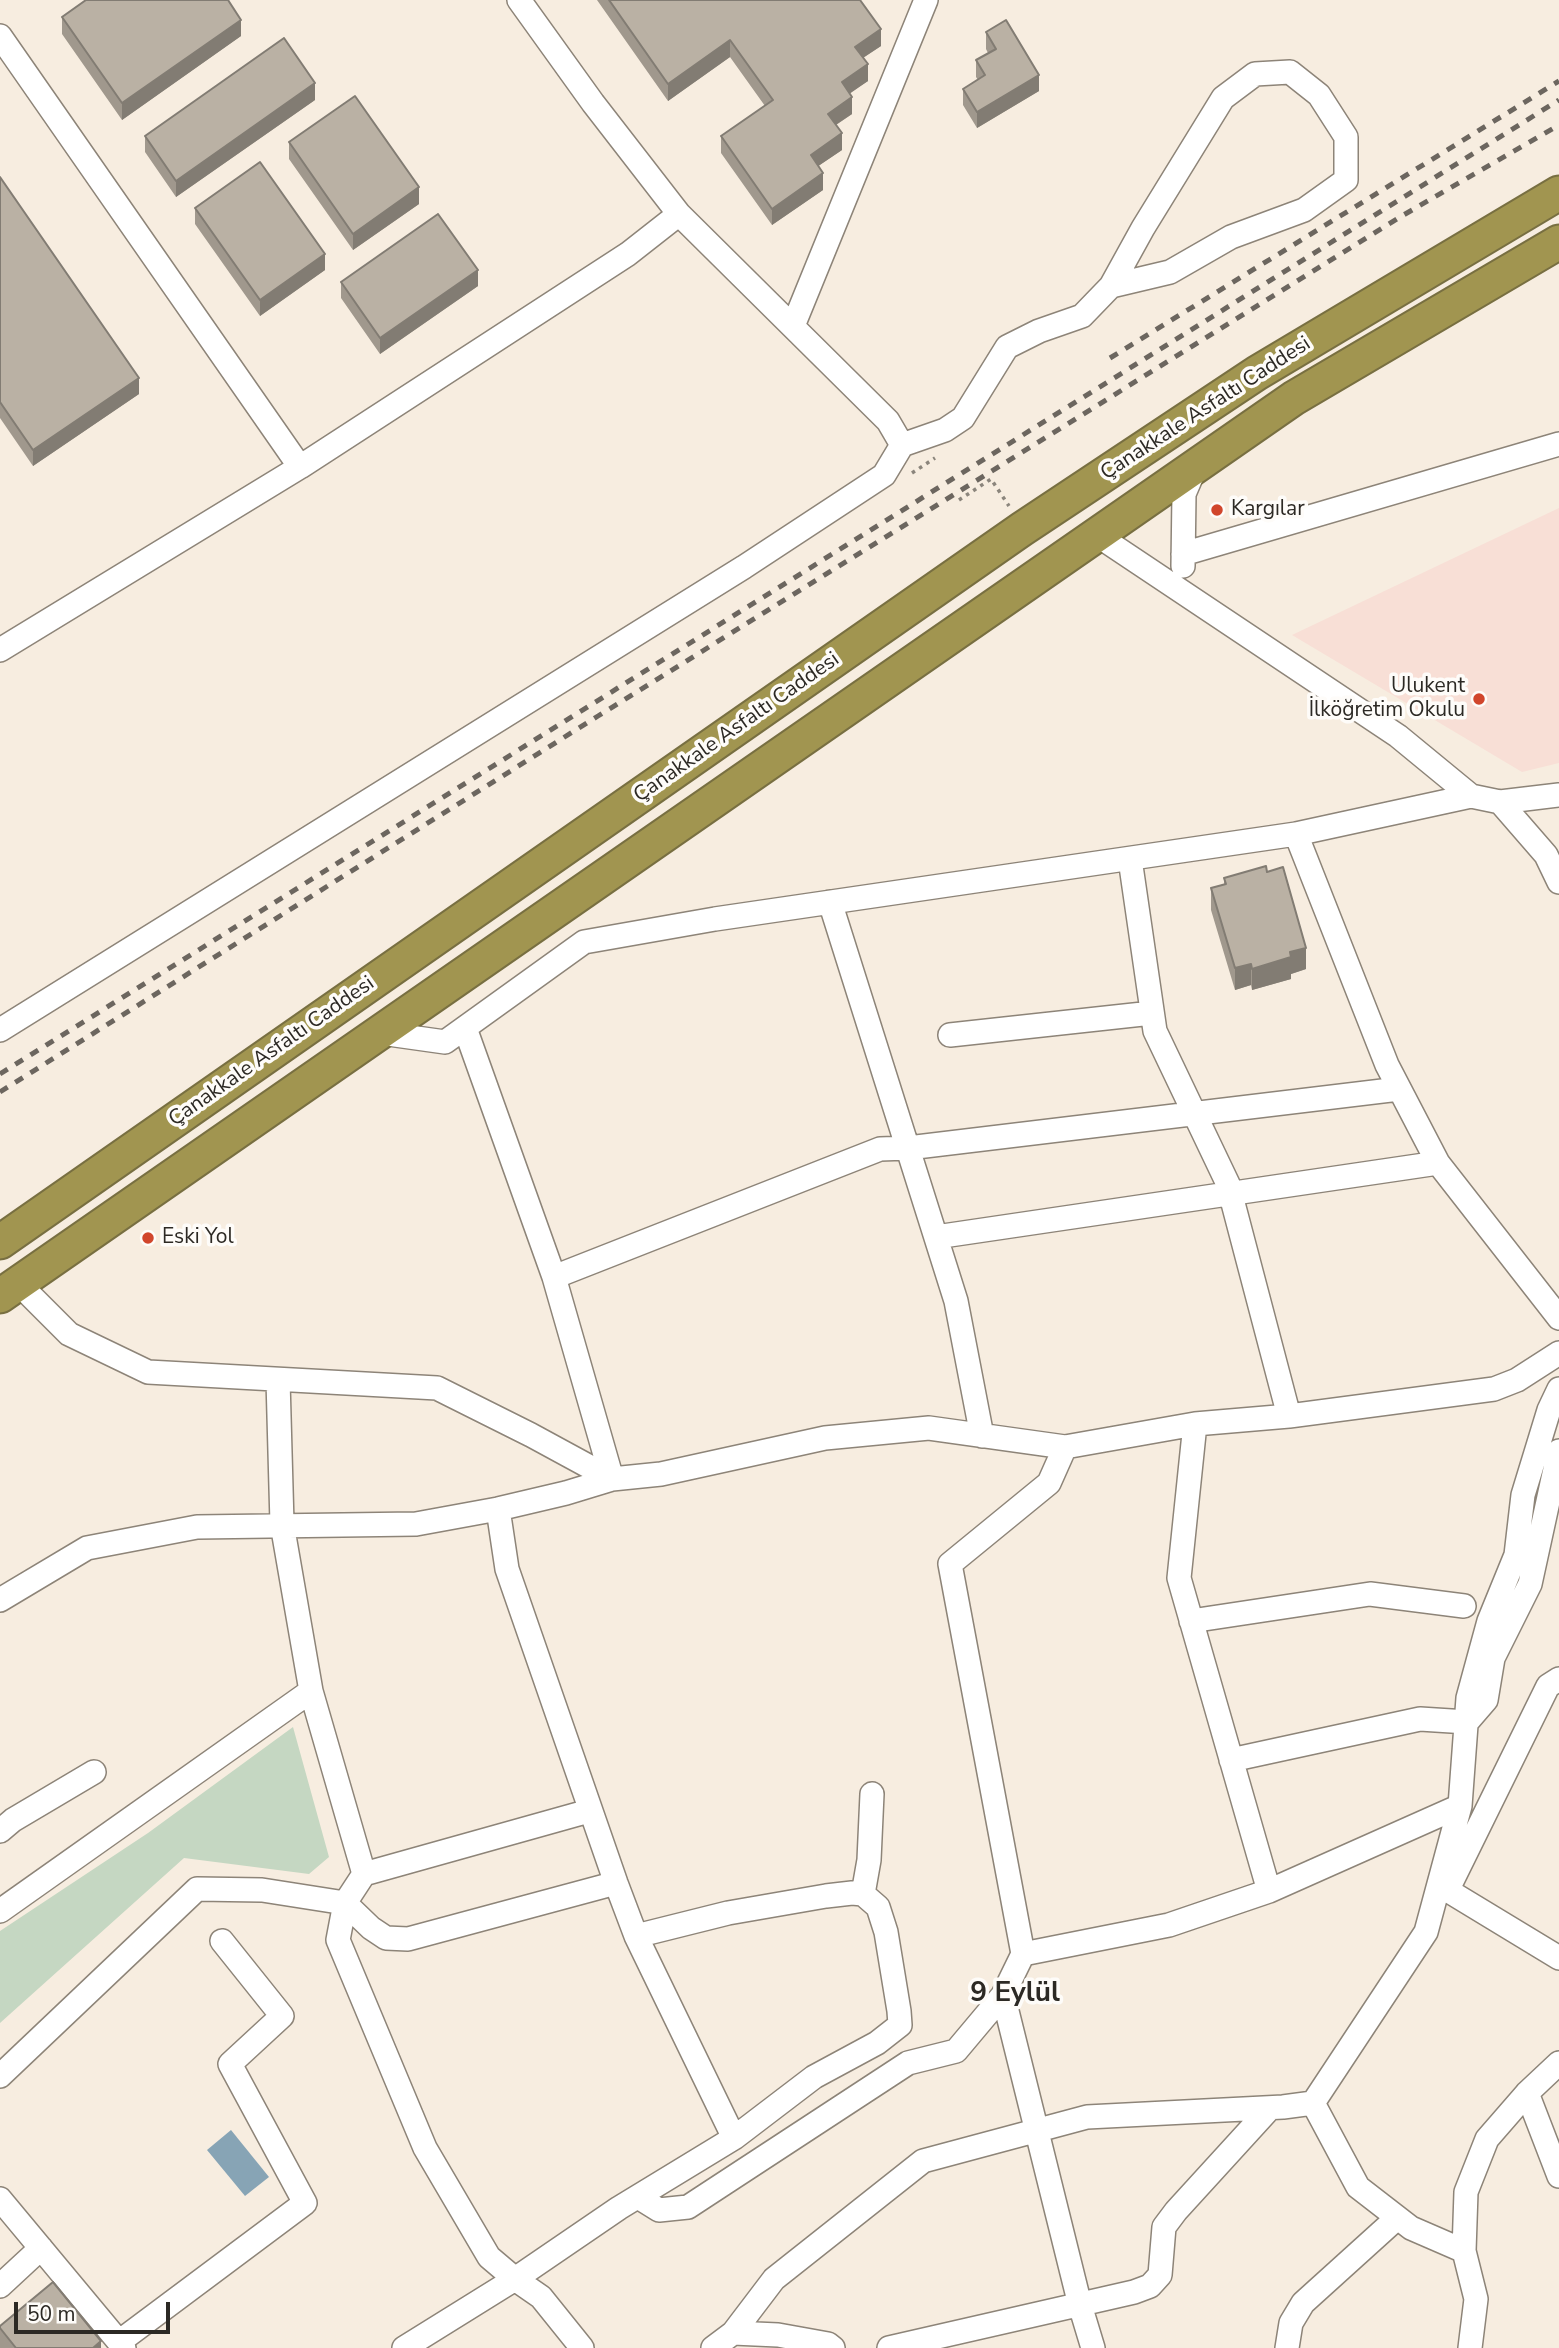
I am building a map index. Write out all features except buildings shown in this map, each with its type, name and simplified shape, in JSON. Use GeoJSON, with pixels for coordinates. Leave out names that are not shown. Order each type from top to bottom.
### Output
{"type":"FeatureCollection","features":[{"type":"Feature","properties":{"kind":"highway","name":"Çanakkale Asfaltı Caddesi"},"geometry":{"type":"LineString","coordinates":[[0,1241],[1022,529],[1257,373],[1559,193]]}},
{"type":"Feature","properties":{"kind":"highway"},"geometry":{"type":"LineString","coordinates":[[9,1289],[1294,398],[1559,242]]}},
{"type":"Feature","properties":{"kind":"street"},"geometry":{"type":"LineString","coordinates":[[519,0],[593,103],[679,214],[888,421],[902,444]]}},
{"type":"Feature","properties":{"kind":"street"},"geometry":{"type":"LineString","coordinates":[[793,326],[926,0]]}},
{"type":"Feature","properties":{"kind":"street"},"geometry":{"type":"LineString","coordinates":[[0,36],[300,467]]}},
{"type":"Feature","properties":{"kind":"street"},"geometry":{"type":"LineString","coordinates":[[0,1030],[744,567],[884,475],[902,444],[945,430],[963,418],[1007,347],[1039,331],[1082,316],[1111,286],[1143,228],[1223,99],[1255,74],[1290,72],[1319,95],[1346,137],[1346,180],[1304,209],[1231,237],[1170,272],[1111,286]]}},
{"type":"Feature","properties":{"kind":"street"},"geometry":{"type":"LineString","coordinates":[[1489,235],[1559,179]]}},
{"type":"Feature","properties":{"kind":"street"},"geometry":{"type":"LineString","coordinates":[[0,650],[300,467],[628,254],[679,214]]}},
{"type":"Feature","properties":{"kind":"street"},"geometry":{"type":"LineString","coordinates":[[1183,554],[1559,444]]}},
{"type":"Feature","properties":{"kind":"street"},"geometry":{"type":"LineString","coordinates":[[1183,591],[1184,494],[1196,466]]}},
{"type":"Feature","properties":{"kind":"street"},"geometry":{"type":"LineString","coordinates":[[1097,535],[1398,736],[1471,796]]}},
{"type":"Feature","properties":{"kind":"street"},"geometry":{"type":"LineString","coordinates":[[381,1033],[445,1042],[584,942],[715,919],[1296,834],[1471,796],[1500,802],[1559,795]]}},
{"type":"Feature","properties":{"kind":"street"},"geometry":{"type":"LineString","coordinates":[[1500,802],[1546,855],[1559,882]]}},
{"type":"Feature","properties":{"kind":"street"},"geometry":{"type":"LineString","coordinates":[[1296,834],[1387,1065],[1438,1163],[1559,1318]]}},
{"type":"Feature","properties":{"kind":"street"},"geometry":{"type":"LineString","coordinates":[[1129,859],[1155,1031],[1231,1194],[1289,1416]]}},
{"type":"Feature","properties":{"kind":"street"},"geometry":{"type":"LineString","coordinates":[[830,902],[956,1301],[982,1436]]}},
{"type":"Feature","properties":{"kind":"street"},"geometry":{"type":"LineString","coordinates":[[950,1035],[1152,1013]]}},
{"type":"Feature","properties":{"kind":"street"},"geometry":{"type":"LineString","coordinates":[[465,1028],[554,1277],[612,1479]]}},
{"type":"Feature","properties":{"kind":"street"},"geometry":{"type":"LineString","coordinates":[[554,1277],[880,1149],[908,1148],[1399,1089]]}},
{"type":"Feature","properties":{"kind":"street"},"geometry":{"type":"LineString","coordinates":[[936,1237],[1438,1163]]}},
{"type":"Feature","properties":{"kind":"street"},"geometry":{"type":"LineString","coordinates":[[9,1289],[69,1334],[148,1372],[437,1388],[612,1479]]}},
{"type":"Feature","properties":{"kind":"street"},"geometry":{"type":"LineString","coordinates":[[0,1600],[87,1548],[197,1527],[415,1524],[498,1509],[612,1479],[662,1474],[825,1438],[929,1428],[1065,1447],[1195,1424],[1289,1416],[1494,1389],[1517,1380],[1559,1353]]}},
{"type":"Feature","properties":{"kind":"street"},"geometry":{"type":"LineString","coordinates":[[278,1380],[282,1524],[311,1690],[364,1874]]}},
{"type":"Feature","properties":{"kind":"street"},"geometry":{"type":"LineString","coordinates":[[1426,1932],[1460,1806],[1468,1698],[1489,1622],[1516,1555],[1523,1495],[1549,1409],[1559,1389]]}},
{"type":"Feature","properties":{"kind":"street"},"geometry":{"type":"LineString","coordinates":[[1195,1424],[1180,1578],[1269,1891]]}},
{"type":"Feature","properties":{"kind":"street"},"geometry":{"type":"LineString","coordinates":[[638,2197],[659,2210],[688,2207],[908,2063],[956,2051],[1003,1995],[1023,1954],[950,1564],[1049,1483],[1065,1447]]}},
{"type":"Feature","properties":{"kind":"street"},"geometry":{"type":"LineString","coordinates":[[1467,1721],[1486,1700],[1493,1658],[1549,1546],[1559,1451]]}},
{"type":"Feature","properties":{"kind":"street"},"geometry":{"type":"LineString","coordinates":[[498,1509],[507,1569],[616,1883],[636,1936],[734,2138]]}},
{"type":"Feature","properties":{"kind":"street"},"geometry":{"type":"LineString","coordinates":[[1191,1621],[1370,1594],[1465,1606]]}},
{"type":"Feature","properties":{"kind":"street"},"geometry":{"type":"LineString","coordinates":[[713,2348],[733,2333],[774,2279],[923,2161],[1087,2117],[1270,2108],[1313,2103],[1426,1932],[1548,1686],[1559,1679]]}},
{"type":"Feature","properties":{"kind":"street"},"geometry":{"type":"LineString","coordinates":[[0,1911],[311,1690]]}},
{"type":"Feature","properties":{"kind":"street"},"geometry":{"type":"LineString","coordinates":[[1231,1760],[1420,1719],[1467,1721]]}},
{"type":"Feature","properties":{"kind":"street"},"geometry":{"type":"LineString","coordinates":[[0,1831],[13,1820],[94,1772]]}},
{"type":"Feature","properties":{"kind":"street"},"geometry":{"type":"LineString","coordinates":[[863,1894],[869,1860],[872,1794]]}},
{"type":"Feature","properties":{"kind":"street"},"geometry":{"type":"LineString","coordinates":[[1023,1954],[1169,1925],[1269,1891],[1460,1806]]}},
{"type":"Feature","properties":{"kind":"street"},"geometry":{"type":"LineString","coordinates":[[582,2348],[541,2297],[489,2256],[425,2148],[338,1940],[345,1903],[364,1874],[590,1811]]}},
{"type":"Feature","properties":{"kind":"street"},"geometry":{"type":"LineString","coordinates":[[0,2076],[197,1889],[261,1890],[345,1903],[371,1928],[386,1938],[408,1939],[616,1883]]}},
{"type":"Feature","properties":{"kind":"street"},"geometry":{"type":"LineString","coordinates":[[1447,1890],[1559,1958]]}},
{"type":"Feature","properties":{"kind":"street"},"geometry":{"type":"LineString","coordinates":[[404,2348],[734,2138],[814,2077],[877,2043],[900,2025],[886,1931],[878,1907],[863,1894],[826,1896],[727,1913],[636,1936]]}},
{"type":"Feature","properties":{"kind":"street"},"geometry":{"type":"LineString","coordinates":[[0,2199],[121,2345],[305,2203],[230,2064],[282,2016],[222,1941]]}},
{"type":"Feature","properties":{"kind":"street"},"geometry":{"type":"LineString","coordinates":[[1003,1995],[1093,2348]]}},
{"type":"Feature","properties":{"kind":"street"},"geometry":{"type":"LineString","coordinates":[[1471,2348],[1476,2299],[1464,2251],[1466,2192],[1487,2140],[1527,2093],[1559,2063]]}},
{"type":"Feature","properties":{"kind":"street"},"geometry":{"type":"LineString","coordinates":[[1527,2093],[1559,2176]]}},
{"type":"Feature","properties":{"kind":"street"},"geometry":{"type":"LineString","coordinates":[[1313,2103],[1358,2187],[1410,2228],[1464,2251]]}},
{"type":"Feature","properties":{"kind":"street"},"geometry":{"type":"LineString","coordinates":[[889,2348],[1080,2305],[1150,2286],[1160,2275],[1164,2227],[1270,2108]]}},
{"type":"Feature","properties":{"kind":"street"},"geometry":{"type":"LineString","coordinates":[[1287,2348],[1291,2323],[1303,2302],[1397,2218]]}},
{"type":"Feature","properties":{"kind":"street"},"geometry":{"type":"LineString","coordinates":[[0,2286],[41,2248]]}},
{"type":"Feature","properties":{"kind":"street"},"geometry":{"type":"LineString","coordinates":[[733,2333],[778,2335],[828,2344],[833,2348]]}},
{"type":"Feature","properties":{"kind":"path"},"geometry":{"type":"LineString","coordinates":[[910,474],[943,453]]}},
{"type":"Feature","properties":{"kind":"path"},"geometry":{"type":"LineString","coordinates":[[959,500],[991,479],[1010,508]]}},
{"type":"Feature","properties":{"kind":"shaded area","name":"Ulukent İlköğretim Okulu"},"geometry":{"type":"Polygon","coordinates":[[[1559,508],[1559,763],[1522,772],[1292,635],[1559,508]]]}},
{"type":"Feature","properties":{"kind":"green space"},"geometry":{"type":"Polygon","coordinates":[[[293,1727],[329,1857],[309,1874],[184,1858],[0,2023],[0,1931],[148,1833],[293,1727]]]}},
{"type":"Feature","properties":{"kind":"water"},"geometry":{"type":"Polygon","coordinates":[[[231,2130],[269,2177],[245,2196],[207,2150],[231,2130]]]}},
{"type":"Feature","properties":{"kind":"railway"},"geometry":{"type":"LineString","coordinates":[[1110,358],[1559,81]]}},
{"type":"Feature","properties":{"kind":"railway"},"geometry":{"type":"LineString","coordinates":[[0,1074],[1559,100]]}},
{"type":"Feature","properties":{"kind":"railway"},"geometry":{"type":"LineString","coordinates":[[0,1092],[1400,217],[1559,125]]}},
{"type":"Feature","properties":{"kind":"place","name":"Kargılar"},"geometry":{"type":"Point","coordinates":[1217,510]}},
{"type":"Feature","properties":{"kind":"place","name":"Ulukent İlköğretim Okulu"},"geometry":{"type":"Point","coordinates":[1479,699]}},
{"type":"Feature","properties":{"kind":"place","name":"Eski Yol"},"geometry":{"type":"Point","coordinates":[148,1238]}},
{"type":"Feature","properties":{"kind":"district","name":"9 Eylül"},"geometry":{"type":"Point","coordinates":[1015,1994]}}]}
